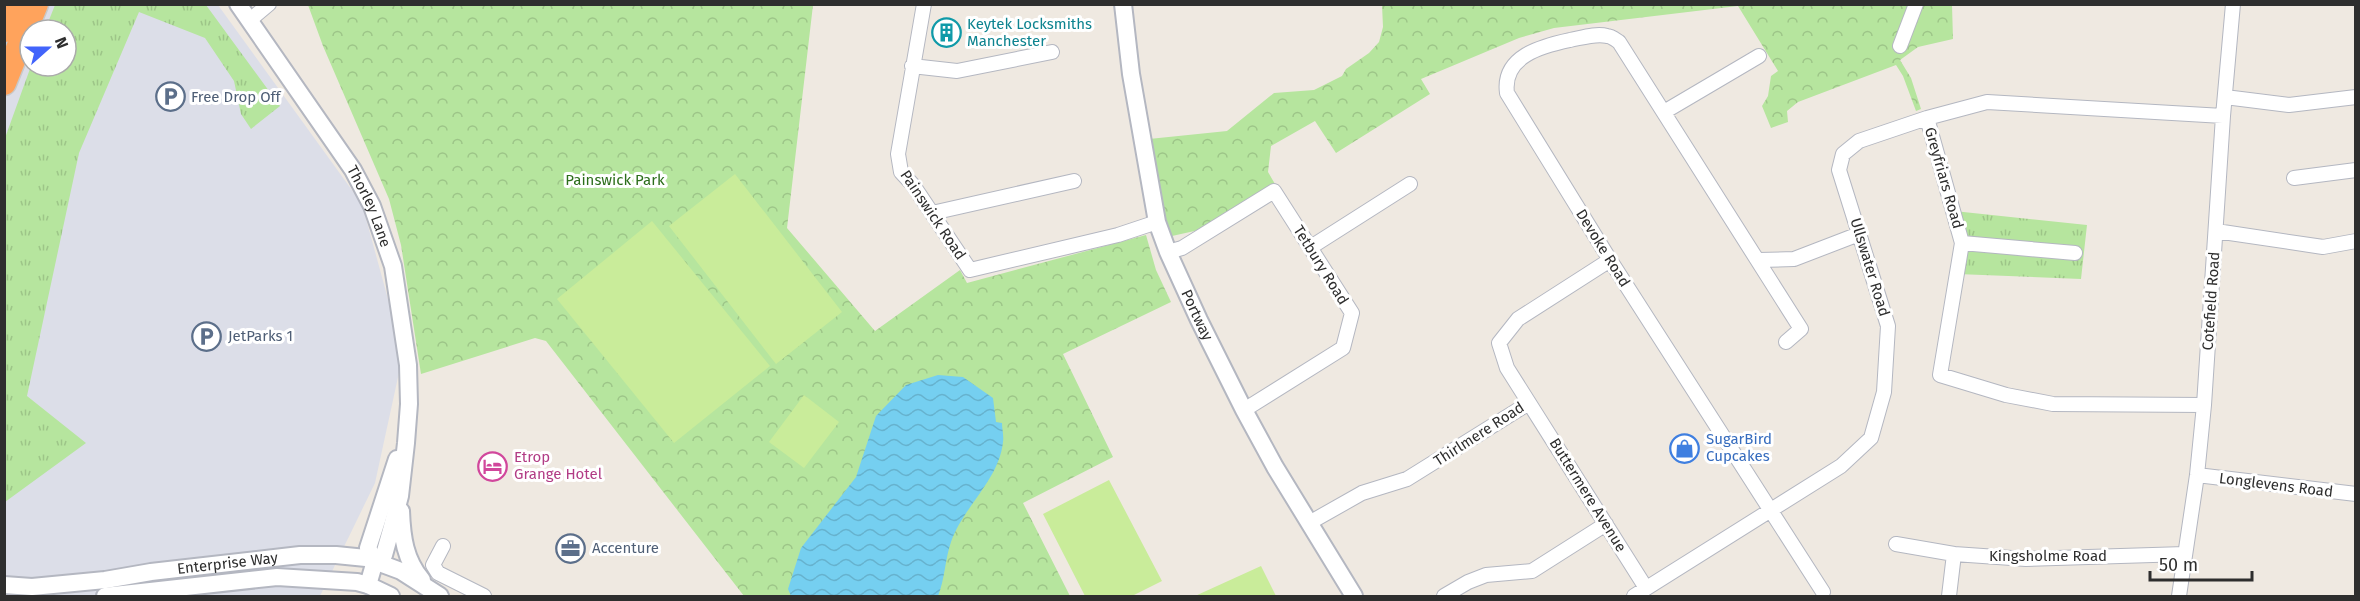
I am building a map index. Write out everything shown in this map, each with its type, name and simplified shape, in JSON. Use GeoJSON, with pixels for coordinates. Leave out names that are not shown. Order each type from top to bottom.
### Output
{"type":"FeatureCollection","features":[{"type":"Feature","properties":{"kind":"highway"},"geometry":{"type":"LineString","coordinates":[[4,30],[17,4]]}},
{"type":"Feature","properties":{"kind":"highway"},"geometry":{"type":"LineString","coordinates":[[4,83],[36,4]]}},
{"type":"Feature","properties":{"kind":"street","name":"Thorley Lane"},"geometry":{"type":"LineString","coordinates":[[238,4],[353,170],[376,216],[393,266],[408,365],[408,421],[400,496],[384,555],[375,561],[368,585]]}},
{"type":"Feature","properties":{"kind":"street"},"geometry":{"type":"LineString","coordinates":[[250,21],[269,4]]}},
{"type":"Feature","properties":{"kind":"street","name":"Painswick Road"},"geometry":{"type":"LineString","coordinates":[[924,4],[898,154],[901,172],[913,184],[970,270],[1118,235],[1157,222]]}},
{"type":"Feature","properties":{"kind":"street","name":"Portway"},"geometry":{"type":"LineString","coordinates":[[1124,4],[1131,74],[1157,222],[1168,252],[1198,320],[1244,410],[1354,597]]}},
{"type":"Feature","properties":{"kind":"street"},"geometry":{"type":"LineString","coordinates":[[1900,46],[1916,4]]}},
{"type":"Feature","properties":{"kind":"street","name":"Cotefield Road"},"geometry":{"type":"LineString","coordinates":[[2179,597],[2197,475],[2204,405],[2223,116],[2233,4]]}},
{"type":"Feature","properties":{"kind":"street","name":"Devoke Road"},"geometry":{"type":"LineString","coordinates":[[1786,342],[1801,328],[1619,42],[1607,36],[1589,36],[1544,46],[1528,53],[1511,69],[1505,83],[1507,93],[1610,260],[1823,592]]}},
{"type":"Feature","properties":{"kind":"street"},"geometry":{"type":"LineString","coordinates":[[912,66],[957,71],[1052,52]]}},
{"type":"Feature","properties":{"kind":"street"},"geometry":{"type":"LineString","coordinates":[[1664,112],[1759,56]]}},
{"type":"Feature","properties":{"kind":"street"},"geometry":{"type":"LineString","coordinates":[[2225,97],[2289,105],[2355,97]]}},
{"type":"Feature","properties":{"kind":"street","name":"Greyfriars Road"},"geometry":{"type":"LineString","coordinates":[[2204,405],[2053,404],[2006,395],[1940,375],[1962,243],[1927,118],[1987,102],[2223,116]]}},
{"type":"Feature","properties":{"kind":"street","name":"Ullswater Road"},"geometry":{"type":"LineString","coordinates":[[1640,592],[1841,466],[1871,438],[1884,392],[1888,326],[1839,170],[1843,154],[1859,141],[1927,118]]}},
{"type":"Feature","properties":{"kind":"street"},"geometry":{"type":"LineString","coordinates":[[2294,178],[2355,170]]}},
{"type":"Feature","properties":{"kind":"street"},"geometry":{"type":"LineString","coordinates":[[932,213],[1074,181]]}},
{"type":"Feature","properties":{"kind":"street"},"geometry":{"type":"LineString","coordinates":[[1311,247],[1410,184]]}},
{"type":"Feature","properties":{"kind":"street","name":"Tetbury Road"},"geometry":{"type":"LineString","coordinates":[[1168,252],[1182,248],[1274,191],[1352,313],[1343,348],[1244,410]]}},
{"type":"Feature","properties":{"kind":"street"},"geometry":{"type":"LineString","coordinates":[[2216,231],[2323,247],[2355,241]]}},
{"type":"Feature","properties":{"kind":"street"},"geometry":{"type":"LineString","coordinates":[[1759,260],[1794,259],[1859,234]]}},
{"type":"Feature","properties":{"kind":"street"},"geometry":{"type":"LineString","coordinates":[[1962,243],[2075,253]]}},
{"type":"Feature","properties":{"kind":"street","name":"Thirlmere Road"},"geometry":{"type":"LineString","coordinates":[[1309,523],[1362,493],[1407,479],[1529,403],[1507,368],[1499,343],[1518,319],[1610,260]]}},
{"type":"Feature","properties":{"kind":"street","name":"Buttermere Avenue"},"geometry":{"type":"LineString","coordinates":[[1529,403],[1606,524],[1640,592]]}},
{"type":"Feature","properties":{"kind":"street","name":"Thorley Lane"},"geometry":{"type":"LineString","coordinates":[[375,561],[368,548],[408,421]]}},
{"type":"Feature","properties":{"kind":"street","name":"Longlevens Road"},"geometry":{"type":"LineString","coordinates":[[2197,475],[2355,494]]}},
{"type":"Feature","properties":{"kind":"street"},"geometry":{"type":"LineString","coordinates":[[400,496],[402,530],[409,560],[434,592]]}},
{"type":"Feature","properties":{"kind":"street"},"geometry":{"type":"LineString","coordinates":[[1448,596],[1468,582],[1486,575],[1532,571],[1606,524]]}},
{"type":"Feature","properties":{"kind":"street","name":"Kingsholme Road"},"geometry":{"type":"LineString","coordinates":[[1896,544],[1954,554],[2026,559],[2185,554]]}},
{"type":"Feature","properties":{"kind":"street"},"geometry":{"type":"LineString","coordinates":[[443,546],[433,565],[435,569],[484,597]]}},
{"type":"Feature","properties":{"kind":"street"},"geometry":{"type":"LineString","coordinates":[[1949,597],[1954,554]]}},
{"type":"Feature","properties":{"kind":"street","name":"Enterprise Way"},"geometry":{"type":"LineString","coordinates":[[4,585],[32,587],[300,555],[336,555],[375,561],[402,571],[434,592]]}},
{"type":"Feature","properties":{"kind":"street","name":"Enterprise Way"},"geometry":{"type":"LineString","coordinates":[[105,597],[278,577],[340,580],[368,585],[391,597]]}},
{"type":"Feature","properties":{"kind":"shaded area"},"geometry":{"type":"Polygon","coordinates":[[[4,5],[218,5],[362,204],[403,354],[375,483],[320,596],[5,596],[4,5]]]}},
{"type":"Feature","properties":{"kind":"green space"},"geometry":{"type":"Polygon","coordinates":[[[55,5],[206,5],[280,106],[251,129],[241,114],[234,81],[205,38],[139,12],[79,153],[27,396],[86,443],[5,502],[5,138],[27,78],[78,78],[78,18],[50,18],[55,5]]]}},
{"type":"Feature","properties":{"kind":"green space","name":"Painswick Park"},"geometry":{"type":"Polygon","coordinates":[[[308,5],[813,5],[787,228],[875,331],[960,270],[967,283],[1146,235],[1156,270],[1171,302],[1063,354],[1113,457],[1023,503],[1070,596],[744,596],[546,341],[535,338],[421,374],[401,245],[389,199],[323,46],[308,5]]]}},
{"type":"Feature","properties":{"kind":"green space"},"geometry":{"type":"Polygon","coordinates":[[[1382,5],[1952,5],[1953,39],[1918,47],[1900,60],[1911,78],[1921,109],[1916,111],[1903,76],[1896,65],[1798,102],[1787,111],[1788,122],[1771,128],[1762,106],[1768,96],[1771,76],[1778,71],[1738,6],[1554,28],[1519,38],[1421,79],[1430,94],[1336,153],[1315,121],[1271,146],[1268,172],[1275,184],[1199,230],[1172,236],[1161,206],[1149,139],[1227,131],[1274,93],[1314,90],[1342,76],[1346,69],[1369,53],[1379,42],[1383,27],[1382,5]]]}},
{"type":"Feature","properties":{"kind":"green space"},"geometry":{"type":"Polygon","coordinates":[[[735,174],[842,312],[776,364],[669,226],[735,174]]]}},
{"type":"Feature","properties":{"kind":"green space"},"geometry":{"type":"Polygon","coordinates":[[[1954,211],[2087,225],[2081,279],[1957,274],[1954,211]]]}},
{"type":"Feature","properties":{"kind":"green space"},"geometry":{"type":"Polygon","coordinates":[[[652,221],[770,366],[674,443],[557,299],[652,221]]]}},
{"type":"Feature","properties":{"kind":"green space"},"geometry":{"type":"Polygon","coordinates":[[[804,395],[839,422],[804,468],[769,442],[804,395]]]}},
{"type":"Feature","properties":{"kind":"green space"},"geometry":{"type":"Polygon","coordinates":[[[1109,480],[1162,581],[1132,596],[1085,596],[1043,514],[1109,480]]]}},
{"type":"Feature","properties":{"kind":"green space"},"geometry":{"type":"Polygon","coordinates":[[[1261,566],[1276,596],[1195,596],[1261,566]]]}},
{"type":"Feature","properties":{"kind":"water"},"geometry":{"type":"Polygon","coordinates":[[[938,375],[963,377],[993,398],[996,422],[1002,423],[1003,442],[995,469],[951,542],[938,596],[791,596],[788,589],[801,548],[856,477],[876,416],[906,385],[938,375]]]}},
{"type":"Feature","properties":{"kind":"place","name":"Keytek Locksmiths Manchester"},"geometry":{"type":"Point","coordinates":[946,33]}},
{"type":"Feature","properties":{"kind":"place","name":"Free Drop Off"},"geometry":{"type":"Point","coordinates":[170,97]}},
{"type":"Feature","properties":{"kind":"place","name":"JetParks 1"},"geometry":{"type":"Point","coordinates":[207,336]}},
{"type":"Feature","properties":{"kind":"place","name":"SugarBird Cupcakes"},"geometry":{"type":"Point","coordinates":[1685,448]}},
{"type":"Feature","properties":{"kind":"place","name":"Etrop Grange Hotel"},"geometry":{"type":"Point","coordinates":[493,466]}},
{"type":"Feature","properties":{"kind":"place","name":"Accenture"},"geometry":{"type":"Point","coordinates":[571,548]}}]}
